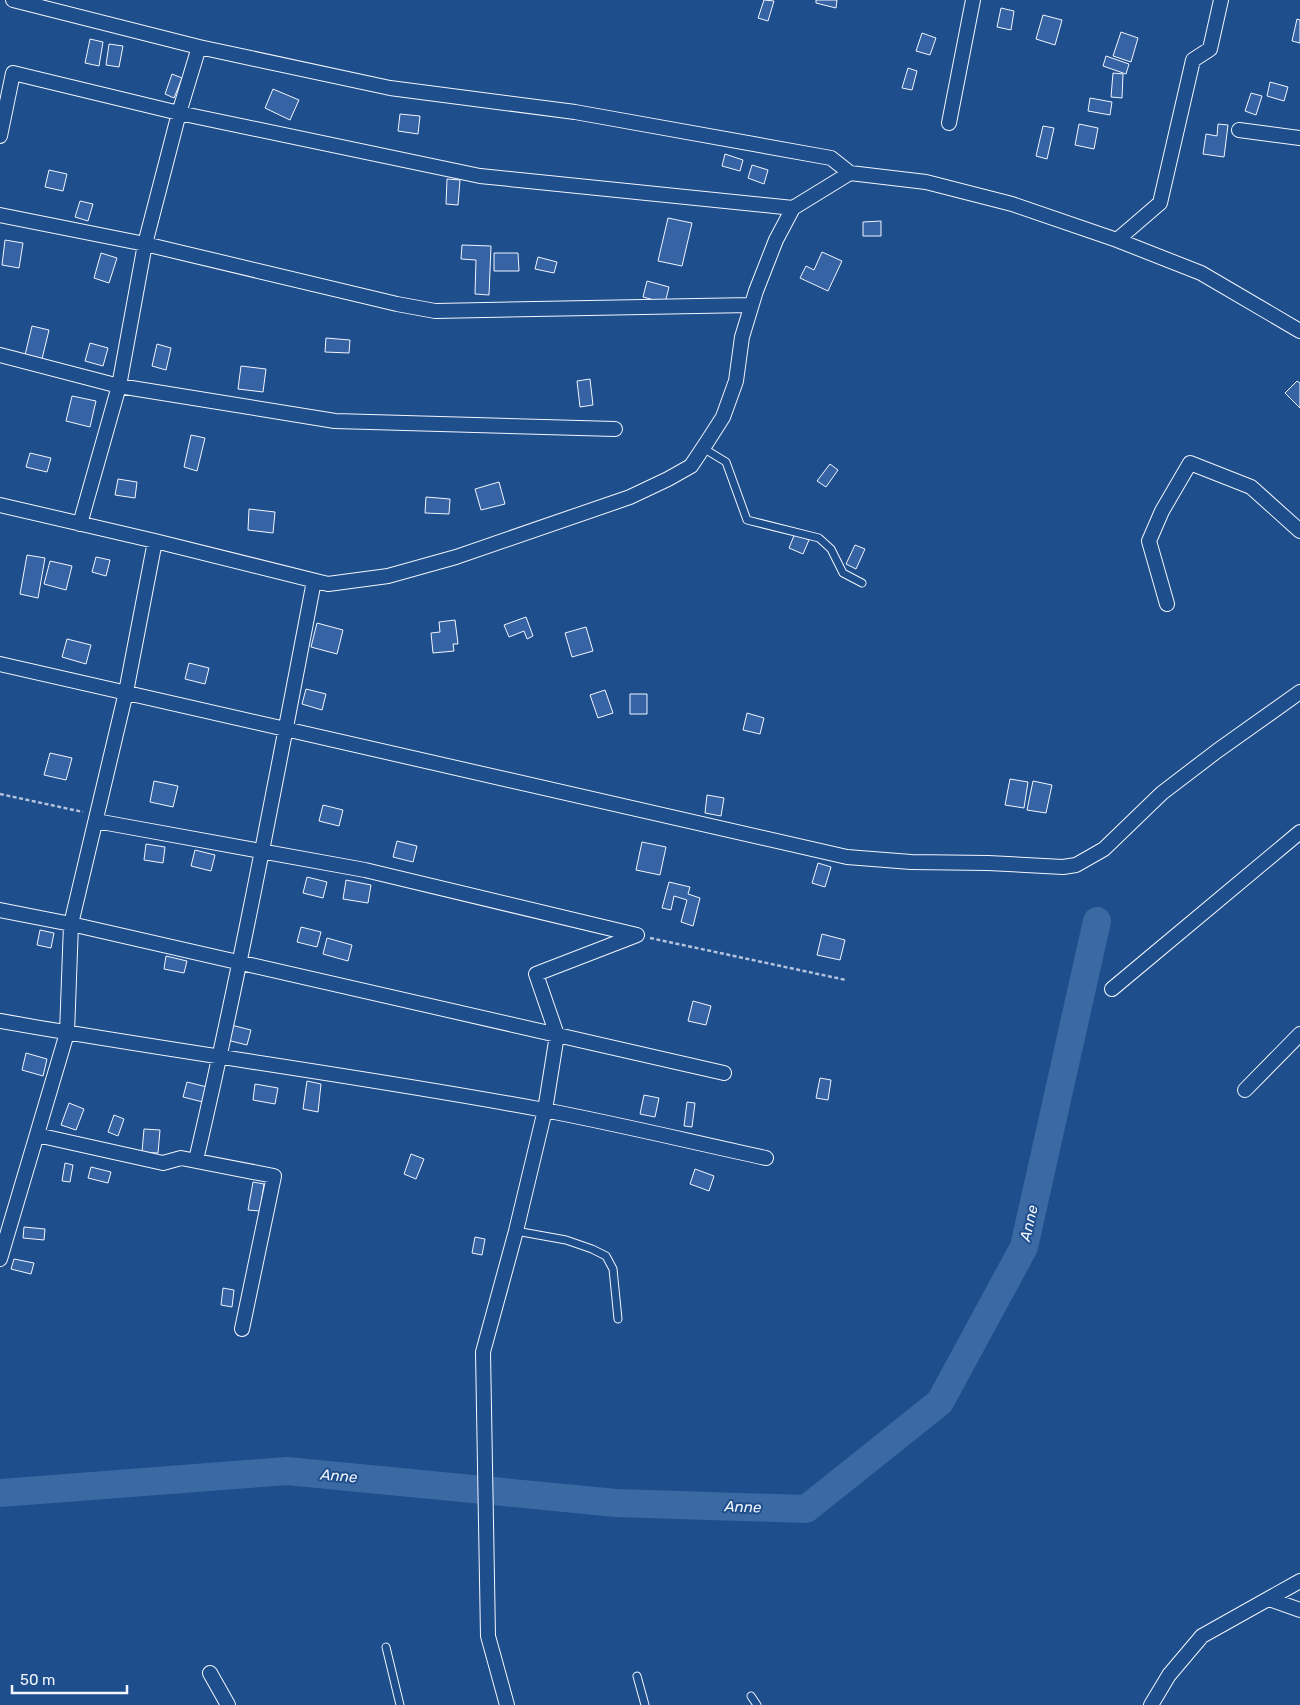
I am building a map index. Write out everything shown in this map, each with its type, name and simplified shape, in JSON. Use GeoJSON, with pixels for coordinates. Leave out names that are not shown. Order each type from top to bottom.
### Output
{"type":"FeatureCollection","features":[{"type":"Feature","properties":{"kind":"street"},"geometry":{"type":"LineString","coordinates":[[13,0],[199,47],[390,88],[575,112],[831,158],[850,173],[926,182],[1012,204],[1117,240],[1201,272],[1300,331]]}},
{"type":"Feature","properties":{"kind":"street"},"geometry":{"type":"LineString","coordinates":[[949,123],[973,0]]}},
{"type":"Feature","properties":{"kind":"street"},"geometry":{"type":"LineString","coordinates":[[1117,240],[1160,203],[1193,60],[1210,49],[1221,0]]}},
{"type":"Feature","properties":{"kind":"street"},"geometry":{"type":"LineString","coordinates":[[80,524],[118,386],[145,244],[179,114],[199,47]]}},
{"type":"Feature","properties":{"kind":"street"},"geometry":{"type":"LineString","coordinates":[[0,136],[13,73],[179,114],[480,176],[793,208]]}},
{"type":"Feature","properties":{"kind":"street"},"geometry":{"type":"LineString","coordinates":[[1240,130],[1300,138]]}},
{"type":"Feature","properties":{"kind":"street"},"geometry":{"type":"LineString","coordinates":[[0,505],[328,584],[388,576],[576,517],[630,497],[690,466],[703,448],[723,418],[736,381],[742,337],[752,305],[776,240],[793,208],[850,173]]}},
{"type":"Feature","properties":{"kind":"street"},"geometry":{"type":"LineString","coordinates":[[0,215],[145,244],[397,304],[435,311],[752,305]]}},
{"type":"Feature","properties":{"kind":"street"},"geometry":{"type":"LineString","coordinates":[[0,355],[118,386],[335,421],[616,429]]}},
{"type":"Feature","properties":{"kind":"street"},"geometry":{"type":"LineString","coordinates":[[1167,604],[1149,541],[1162,511],[1190,463],[1251,486],[1300,531]]}},
{"type":"Feature","properties":{"kind":"street"},"geometry":{"type":"LineString","coordinates":[[0,1259],[67,1033],[71,924],[126,692],[155,541]]}},
{"type":"Feature","properties":{"kind":"street"},"geometry":{"type":"LineString","coordinates":[[196,1160],[221,1056],[314,581]]}},
{"type":"Feature","properties":{"kind":"street"},"geometry":{"type":"LineString","coordinates":[[0,664],[847,857],[911,862],[988,863],[1063,867],[1076,865],[1104,849],[1162,793],[1217,750],[1300,692]]}},
{"type":"Feature","properties":{"kind":"street"},"geometry":{"type":"LineString","coordinates":[[96,818],[365,870],[637,935]]}},
{"type":"Feature","properties":{"kind":"street"},"geometry":{"type":"LineString","coordinates":[[1112,989],[1300,832]]}},
{"type":"Feature","properties":{"kind":"street"},"geometry":{"type":"LineString","coordinates":[[0,910],[71,924],[724,1072]]}},
{"type":"Feature","properties":{"kind":"street"},"geometry":{"type":"LineString","coordinates":[[507,1705],[488,1636],[483,1352],[516,1231],[545,1110],[558,1034],[536,974],[637,935]]}},
{"type":"Feature","properties":{"kind":"street"},"geometry":{"type":"LineString","coordinates":[[0,1020],[67,1033],[221,1056],[545,1110],[766,1158]]}},
{"type":"Feature","properties":{"kind":"street"},"geometry":{"type":"LineString","coordinates":[[1245,1090],[1300,1034]]}},
{"type":"Feature","properties":{"kind":"street"},"geometry":{"type":"LineString","coordinates":[[37,1135],[163,1162],[181,1158],[274,1176],[242,1329]]}},
{"type":"Feature","properties":{"kind":"street"},"geometry":{"type":"LineString","coordinates":[[1151,1705],[1169,1675],[1202,1636],[1300,1581]]}},
{"type":"Feature","properties":{"kind":"street"},"geometry":{"type":"LineString","coordinates":[[1268,1599],[1300,1610]]}},
{"type":"Feature","properties":{"kind":"street"},"geometry":{"type":"LineString","coordinates":[[210,1672],[228,1705]]}},
{"type":"Feature","properties":{"kind":"lane"},"geometry":{"type":"LineString","coordinates":[[703,448],[726,462],[747,520],[819,538],[831,549],[842,573],[862,583]]}},
{"type":"Feature","properties":{"kind":"lane"},"geometry":{"type":"LineString","coordinates":[[516,1231],[566,1240],[592,1248],[606,1256],[613,1270],[618,1318]]}},
{"type":"Feature","properties":{"kind":"lane"},"geometry":{"type":"LineString","coordinates":[[386,1647],[400,1705]]}},
{"type":"Feature","properties":{"kind":"lane"},"geometry":{"type":"LineString","coordinates":[[637,1676],[646,1705]]}},
{"type":"Feature","properties":{"kind":"lane"},"geometry":{"type":"LineString","coordinates":[[752,1696],[757,1705]]}},
{"type":"Feature","properties":{"kind":"path"},"geometry":{"type":"LineString","coordinates":[[0,794],[96,818]]}},
{"type":"Feature","properties":{"kind":"path"},"geometry":{"type":"LineString","coordinates":[[637,935],[846,980]]}},
{"type":"Feature","properties":{"kind":"building"},"geometry":{"type":"Polygon","coordinates":[[[764,0],[774,1],[768,21],[758,18],[764,0]]]}},
{"type":"Feature","properties":{"kind":"building"},"geometry":{"type":"Polygon","coordinates":[[[816,0],[837,0],[836,8],[816,3],[816,0]]]}},
{"type":"Feature","properties":{"kind":"building"},"geometry":{"type":"Polygon","coordinates":[[[1001,8],[1014,11],[1011,30],[997,27],[1001,8]]]}},
{"type":"Feature","properties":{"kind":"building"},"geometry":{"type":"Polygon","coordinates":[[[1043,15],[1062,20],[1055,45],[1036,39],[1043,15]]]}},
{"type":"Feature","properties":{"kind":"building"},"geometry":{"type":"Polygon","coordinates":[[[1297,19],[1300,20],[1300,43],[1292,41],[1297,19]]]}},
{"type":"Feature","properties":{"kind":"building"},"geometry":{"type":"Polygon","coordinates":[[[1121,32],[1138,38],[1131,62],[1113,56],[1121,32]]]}},
{"type":"Feature","properties":{"kind":"building"},"geometry":{"type":"Polygon","coordinates":[[[922,33],[936,38],[930,55],[916,51],[922,33]]]}},
{"type":"Feature","properties":{"kind":"building"},"geometry":{"type":"Polygon","coordinates":[[[90,39],[103,42],[99,66],[85,63],[90,39]]]}},
{"type":"Feature","properties":{"kind":"building"},"geometry":{"type":"Polygon","coordinates":[[[109,44],[123,46],[119,67],[106,65],[109,44]]]}},
{"type":"Feature","properties":{"kind":"building"},"geometry":{"type":"Polygon","coordinates":[[[1106,56],[1129,64],[1126,74],[1103,66],[1106,56]]]}},
{"type":"Feature","properties":{"kind":"building"},"geometry":{"type":"Polygon","coordinates":[[[908,68],[917,71],[912,90],[902,88],[908,68]]]}},
{"type":"Feature","properties":{"kind":"building"},"geometry":{"type":"Polygon","coordinates":[[[1113,73],[1123,74],[1122,98],[1111,97],[1113,73]]]}},
{"type":"Feature","properties":{"kind":"building"},"geometry":{"type":"Polygon","coordinates":[[[172,74],[182,78],[174,98],[165,94],[172,74]]]}},
{"type":"Feature","properties":{"kind":"building"},"geometry":{"type":"Polygon","coordinates":[[[1270,82],[1288,87],[1284,101],[1267,96],[1270,82]]]}},
{"type":"Feature","properties":{"kind":"building"},"geometry":{"type":"Polygon","coordinates":[[[273,89],[299,100],[290,120],[265,108],[273,89]]]}},
{"type":"Feature","properties":{"kind":"building"},"geometry":{"type":"Polygon","coordinates":[[[1251,93],[1262,96],[1256,115],[1245,111],[1251,93]]]}},
{"type":"Feature","properties":{"kind":"building"},"geometry":{"type":"Polygon","coordinates":[[[1090,98],[1112,102],[1110,115],[1088,111],[1090,98]]]}},
{"type":"Feature","properties":{"kind":"building"},"geometry":{"type":"Polygon","coordinates":[[[400,114],[420,116],[418,134],[398,131],[400,114]]]}},
{"type":"Feature","properties":{"kind":"building"},"geometry":{"type":"Polygon","coordinates":[[[1079,124],[1098,128],[1094,149],[1075,145],[1079,124]]]}},
{"type":"Feature","properties":{"kind":"building"},"geometry":{"type":"Polygon","coordinates":[[[1218,124],[1228,125],[1224,157],[1203,154],[1206,134],[1217,136],[1218,124]]]}},
{"type":"Feature","properties":{"kind":"building"},"geometry":{"type":"Polygon","coordinates":[[[1043,126],[1054,128],[1047,159],[1036,156],[1043,126]]]}},
{"type":"Feature","properties":{"kind":"building"},"geometry":{"type":"Polygon","coordinates":[[[725,154],[743,160],[740,171],[722,166],[725,154]]]}},
{"type":"Feature","properties":{"kind":"building"},"geometry":{"type":"Polygon","coordinates":[[[752,165],[768,170],[764,184],[748,178],[752,165]]]}},
{"type":"Feature","properties":{"kind":"building"},"geometry":{"type":"Polygon","coordinates":[[[49,170],[67,174],[63,191],[45,187],[49,170]]]}},
{"type":"Feature","properties":{"kind":"building"},"geometry":{"type":"Polygon","coordinates":[[[447,179],[460,180],[458,205],[446,204],[447,179]]]}},
{"type":"Feature","properties":{"kind":"building"},"geometry":{"type":"Polygon","coordinates":[[[80,201],[93,204],[88,221],[75,217],[80,201]]]}},
{"type":"Feature","properties":{"kind":"building"},"geometry":{"type":"Polygon","coordinates":[[[668,218],[692,223],[682,266],[658,261],[668,218]]]}},
{"type":"Feature","properties":{"kind":"building"},"geometry":{"type":"Polygon","coordinates":[[[881,221],[881,236],[863,236],[863,222],[881,221]]]}},
{"type":"Feature","properties":{"kind":"building"},"geometry":{"type":"Polygon","coordinates":[[[5,240],[23,243],[19,268],[2,265],[5,240]]]}},
{"type":"Feature","properties":{"kind":"building"},"geometry":{"type":"Polygon","coordinates":[[[462,245],[491,246],[489,295],[475,294],[476,260],[461,259],[462,245]]]}},
{"type":"Feature","properties":{"kind":"building"},"geometry":{"type":"Polygon","coordinates":[[[822,252],[842,261],[828,291],[800,278],[806,266],[814,270],[822,252]]]}},
{"type":"Feature","properties":{"kind":"building"},"geometry":{"type":"Polygon","coordinates":[[[101,253],[117,258],[109,283],[94,278],[101,253]]]}},
{"type":"Feature","properties":{"kind":"building"},"geometry":{"type":"Polygon","coordinates":[[[494,253],[518,253],[519,271],[494,271],[494,253]]]}},
{"type":"Feature","properties":{"kind":"building"},"geometry":{"type":"Polygon","coordinates":[[[538,257],[557,262],[554,273],[535,269],[538,257]]]}},
{"type":"Feature","properties":{"kind":"building"},"geometry":{"type":"Polygon","coordinates":[[[647,281],[669,287],[665,303],[643,297],[647,281]]]}},
{"type":"Feature","properties":{"kind":"building"},"geometry":{"type":"Polygon","coordinates":[[[32,326],[49,330],[42,359],[25,355],[32,326]]]}},
{"type":"Feature","properties":{"kind":"building"},"geometry":{"type":"Polygon","coordinates":[[[326,338],[350,340],[349,353],[325,352],[326,338]]]}},
{"type":"Feature","properties":{"kind":"building"},"geometry":{"type":"Polygon","coordinates":[[[90,343],[108,348],[103,366],[85,361],[90,343]]]}},
{"type":"Feature","properties":{"kind":"building"},"geometry":{"type":"Polygon","coordinates":[[[157,344],[171,348],[166,370],[152,366],[157,344]]]}},
{"type":"Feature","properties":{"kind":"building"},"geometry":{"type":"Polygon","coordinates":[[[241,366],[266,369],[263,392],[238,389],[241,366]]]}},
{"type":"Feature","properties":{"kind":"building"},"geometry":{"type":"Polygon","coordinates":[[[590,379],[593,405],[580,407],[577,381],[590,379]]]}},
{"type":"Feature","properties":{"kind":"building"},"geometry":{"type":"Polygon","coordinates":[[[1297,381],[1300,383],[1300,408],[1285,393],[1297,381]]]}},
{"type":"Feature","properties":{"kind":"building"},"geometry":{"type":"Polygon","coordinates":[[[72,396],[96,401],[90,427],[66,421],[72,396]]]}},
{"type":"Feature","properties":{"kind":"building"},"geometry":{"type":"Polygon","coordinates":[[[191,435],[205,438],[197,471],[184,467],[191,435]]]}},
{"type":"Feature","properties":{"kind":"building"},"geometry":{"type":"Polygon","coordinates":[[[30,453],[51,458],[47,472],[26,467],[30,453]]]}},
{"type":"Feature","properties":{"kind":"building"},"geometry":{"type":"Polygon","coordinates":[[[830,464],[838,470],[826,487],[817,481],[830,464]]]}},
{"type":"Feature","properties":{"kind":"building"},"geometry":{"type":"Polygon","coordinates":[[[118,479],[137,482],[135,498],[115,495],[118,479]]]}},
{"type":"Feature","properties":{"kind":"building"},"geometry":{"type":"Polygon","coordinates":[[[499,482],[505,504],[481,510],[475,489],[499,482]]]}},
{"type":"Feature","properties":{"kind":"building"},"geometry":{"type":"Polygon","coordinates":[[[426,497],[450,499],[449,514],[425,513],[426,497]]]}},
{"type":"Feature","properties":{"kind":"building"},"geometry":{"type":"Polygon","coordinates":[[[249,509],[275,512],[273,533],[248,530],[249,509]]]}},
{"type":"Feature","properties":{"kind":"building"},"geometry":{"type":"Polygon","coordinates":[[[795,533],[809,540],[803,554],[789,548],[795,533]]]}},
{"type":"Feature","properties":{"kind":"building"},"geometry":{"type":"Polygon","coordinates":[[[855,545],[865,549],[856,569],[846,564],[855,545]]]}},
{"type":"Feature","properties":{"kind":"building"},"geometry":{"type":"Polygon","coordinates":[[[27,555],[45,558],[38,598],[20,594],[27,555]]]}},
{"type":"Feature","properties":{"kind":"building"},"geometry":{"type":"Polygon","coordinates":[[[96,557],[110,560],[106,576],[92,572],[96,557]]]}},
{"type":"Feature","properties":{"kind":"building"},"geometry":{"type":"Polygon","coordinates":[[[50,561],[72,566],[66,590],[44,584],[50,561]]]}},
{"type":"Feature","properties":{"kind":"building"},"geometry":{"type":"Polygon","coordinates":[[[526,617],[533,636],[527,639],[524,631],[509,637],[504,625],[526,617]]]}},
{"type":"Feature","properties":{"kind":"building"},"geometry":{"type":"Polygon","coordinates":[[[455,620],[458,644],[453,644],[454,651],[433,653],[431,633],[440,632],[439,622],[455,620]]]}},
{"type":"Feature","properties":{"kind":"building"},"geometry":{"type":"Polygon","coordinates":[[[317,623],[343,630],[337,654],[311,647],[317,623]]]}},
{"type":"Feature","properties":{"kind":"building"},"geometry":{"type":"Polygon","coordinates":[[[586,627],[593,651],[572,657],[565,633],[586,627]]]}},
{"type":"Feature","properties":{"kind":"building"},"geometry":{"type":"Polygon","coordinates":[[[67,639],[91,645],[86,664],[62,657],[67,639]]]}},
{"type":"Feature","properties":{"kind":"building"},"geometry":{"type":"Polygon","coordinates":[[[189,663],[209,668],[205,684],[185,679],[189,663]]]}},
{"type":"Feature","properties":{"kind":"building"},"geometry":{"type":"Polygon","coordinates":[[[306,689],[326,694],[322,710],[302,704],[306,689]]]}},
{"type":"Feature","properties":{"kind":"building"},"geometry":{"type":"Polygon","coordinates":[[[605,690],[613,713],[598,718],[590,695],[605,690]]]}},
{"type":"Feature","properties":{"kind":"building"},"geometry":{"type":"Polygon","coordinates":[[[630,694],[647,694],[647,714],[630,714],[630,694]]]}},
{"type":"Feature","properties":{"kind":"building"},"geometry":{"type":"Polygon","coordinates":[[[747,713],[764,718],[760,734],[743,730],[747,713]]]}},
{"type":"Feature","properties":{"kind":"building"},"geometry":{"type":"Polygon","coordinates":[[[50,753],[72,758],[66,780],[44,775],[50,753]]]}},
{"type":"Feature","properties":{"kind":"building"},"geometry":{"type":"Polygon","coordinates":[[[1010,779],[1028,782],[1024,808],[1005,805],[1010,779]]]}},
{"type":"Feature","properties":{"kind":"building"},"geometry":{"type":"Polygon","coordinates":[[[154,781],[178,786],[173,807],[150,802],[154,781]]]}},
{"type":"Feature","properties":{"kind":"building"},"geometry":{"type":"Polygon","coordinates":[[[1033,781],[1052,785],[1046,813],[1027,810],[1033,781]]]}},
{"type":"Feature","properties":{"kind":"building"},"geometry":{"type":"Polygon","coordinates":[[[707,795],[724,798],[721,816],[705,813],[707,795]]]}},
{"type":"Feature","properties":{"kind":"building"},"geometry":{"type":"Polygon","coordinates":[[[323,805],[343,810],[339,826],[319,821],[323,805]]]}},
{"type":"Feature","properties":{"kind":"building"},"geometry":{"type":"Polygon","coordinates":[[[397,841],[417,846],[413,862],[393,857],[397,841]]]}},
{"type":"Feature","properties":{"kind":"building"},"geometry":{"type":"Polygon","coordinates":[[[642,842],[666,847],[660,875],[636,870],[642,842]]]}},
{"type":"Feature","properties":{"kind":"building"},"geometry":{"type":"Polygon","coordinates":[[[146,844],[165,847],[163,863],[144,860],[146,844]]]}},
{"type":"Feature","properties":{"kind":"building"},"geometry":{"type":"Polygon","coordinates":[[[195,850],[215,855],[211,871],[191,866],[195,850]]]}},
{"type":"Feature","properties":{"kind":"building"},"geometry":{"type":"Polygon","coordinates":[[[818,863],[831,867],[825,887],[812,883],[818,863]]]}},
{"type":"Feature","properties":{"kind":"building"},"geometry":{"type":"Polygon","coordinates":[[[307,877],[327,882],[323,898],[303,893],[307,877]]]}},
{"type":"Feature","properties":{"kind":"building"},"geometry":{"type":"Polygon","coordinates":[[[346,880],[371,885],[368,903],[343,899],[346,880]]]}},
{"type":"Feature","properties":{"kind":"building"},"geometry":{"type":"Polygon","coordinates":[[[669,882],[690,887],[688,894],[700,898],[693,926],[681,922],[687,900],[674,896],[671,910],[662,908],[669,882]]]}},
{"type":"Feature","properties":{"kind":"building"},"geometry":{"type":"Polygon","coordinates":[[[301,927],[321,932],[317,947],[297,942],[301,927]]]}},
{"type":"Feature","properties":{"kind":"building"},"geometry":{"type":"Polygon","coordinates":[[[40,930],[54,933],[51,948],[37,945],[40,930]]]}},
{"type":"Feature","properties":{"kind":"building"},"geometry":{"type":"Polygon","coordinates":[[[822,934],[845,940],[840,960],[817,955],[822,934]]]}},
{"type":"Feature","properties":{"kind":"building"},"geometry":{"type":"Polygon","coordinates":[[[327,938],[352,945],[348,961],[323,954],[327,938]]]}},
{"type":"Feature","properties":{"kind":"building"},"geometry":{"type":"Polygon","coordinates":[[[166,956],[187,961],[184,973],[164,969],[166,956]]]}},
{"type":"Feature","properties":{"kind":"building"},"geometry":{"type":"Polygon","coordinates":[[[693,1001],[711,1006],[706,1025],[688,1021],[693,1001]]]}},
{"type":"Feature","properties":{"kind":"building"},"geometry":{"type":"Polygon","coordinates":[[[231,1025],[251,1030],[247,1045],[227,1040],[231,1025]]]}},
{"type":"Feature","properties":{"kind":"building"},"geometry":{"type":"Polygon","coordinates":[[[26,1053],[47,1059],[43,1076],[22,1070],[26,1053]]]}},
{"type":"Feature","properties":{"kind":"building"},"geometry":{"type":"Polygon","coordinates":[[[820,1078],[831,1080],[828,1100],[816,1098],[820,1078]]]}},
{"type":"Feature","properties":{"kind":"building"},"geometry":{"type":"Polygon","coordinates":[[[307,1081],[321,1084],[318,1112],[303,1109],[307,1081]]]}},
{"type":"Feature","properties":{"kind":"building"},"geometry":{"type":"Polygon","coordinates":[[[187,1082],[207,1087],[203,1102],[183,1097],[187,1082]]]}},
{"type":"Feature","properties":{"kind":"building"},"geometry":{"type":"Polygon","coordinates":[[[255,1084],[278,1088],[275,1104],[253,1100],[255,1084]]]}},
{"type":"Feature","properties":{"kind":"building"},"geometry":{"type":"Polygon","coordinates":[[[644,1095],[659,1098],[655,1117],[640,1114],[644,1095]]]}},
{"type":"Feature","properties":{"kind":"building"},"geometry":{"type":"Polygon","coordinates":[[[687,1102],[695,1103],[692,1127],[684,1126],[687,1102]]]}},
{"type":"Feature","properties":{"kind":"building"},"geometry":{"type":"Polygon","coordinates":[[[69,1103],[84,1109],[76,1130],[61,1125],[69,1103]]]}},
{"type":"Feature","properties":{"kind":"building"},"geometry":{"type":"Polygon","coordinates":[[[114,1115],[124,1119],[118,1136],[108,1132],[114,1115]]]}},
{"type":"Feature","properties":{"kind":"building"},"geometry":{"type":"Polygon","coordinates":[[[144,1129],[160,1130],[158,1153],[142,1152],[144,1129]]]}},
{"type":"Feature","properties":{"kind":"building"},"geometry":{"type":"Polygon","coordinates":[[[411,1154],[424,1159],[416,1179],[404,1174],[411,1154]]]}},
{"type":"Feature","properties":{"kind":"building"},"geometry":{"type":"Polygon","coordinates":[[[65,1163],[73,1165],[70,1182],[62,1181],[65,1163]]]}},
{"type":"Feature","properties":{"kind":"building"},"geometry":{"type":"Polygon","coordinates":[[[91,1167],[111,1172],[108,1183],[88,1178],[91,1167]]]}},
{"type":"Feature","properties":{"kind":"building"},"geometry":{"type":"Polygon","coordinates":[[[695,1169],[714,1176],[709,1191],[690,1184],[695,1169]]]}},
{"type":"Feature","properties":{"kind":"building"},"geometry":{"type":"Polygon","coordinates":[[[253,1182],[264,1184],[260,1211],[248,1210],[253,1182]]]}},
{"type":"Feature","properties":{"kind":"building"},"geometry":{"type":"Polygon","coordinates":[[[24,1227],[45,1229],[44,1240],[23,1238],[24,1227]]]}},
{"type":"Feature","properties":{"kind":"building"},"geometry":{"type":"Polygon","coordinates":[[[475,1237],[485,1239],[482,1255],[472,1253],[475,1237]]]}},
{"type":"Feature","properties":{"kind":"building"},"geometry":{"type":"Polygon","coordinates":[[[14,1259],[34,1263],[31,1274],[11,1269],[14,1259]]]}},
{"type":"Feature","properties":{"kind":"building"},"geometry":{"type":"Polygon","coordinates":[[[223,1288],[234,1290],[232,1307],[221,1305],[223,1288]]]}},
{"type":"Feature","properties":{"kind":"waterway","name":"Anne"},"geometry":{"type":"LineString","coordinates":[[0,1493],[287,1471],[616,1503],[806,1509],[940,1402],[1024,1247],[1097,921]]}}]}
